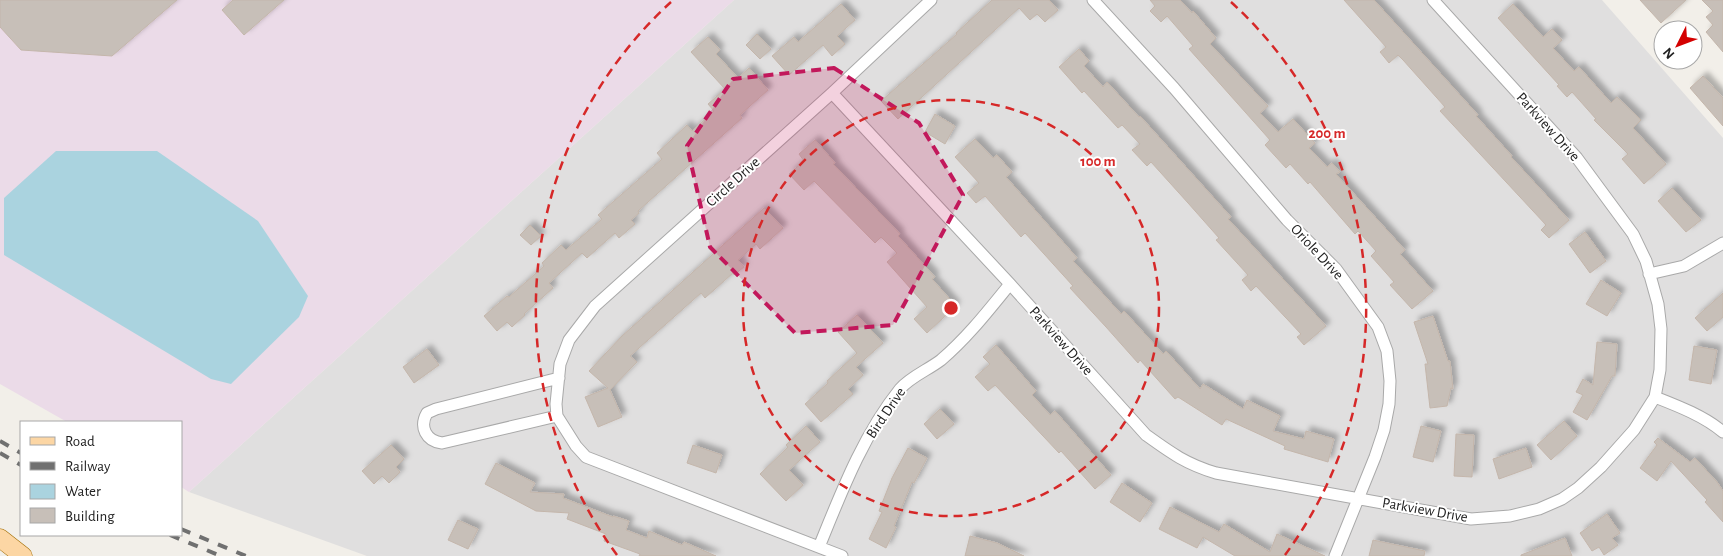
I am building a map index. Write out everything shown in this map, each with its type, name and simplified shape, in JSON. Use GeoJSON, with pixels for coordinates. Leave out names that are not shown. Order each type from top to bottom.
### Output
{"type":"FeatureCollection","features":[{"type":"Feature","properties":{"kind":"main road"},"geometry":{"type":"LineString","coordinates":[[0,538],[23,556]]}},
{"type":"Feature","properties":{"kind":"street","name":"Circle Drive"},"geometry":{"type":"LineString","coordinates":[[557,416],[556,404],[560,364],[569,340],[595,306],[832,93],[931,0]]}},
{"type":"Feature","properties":{"kind":"street","name":"Oriole Drive"},"geometry":{"type":"LineString","coordinates":[[1093,0],[1174,88],[1287,220],[1336,269],[1378,327],[1386,352],[1390,381],[1389,404],[1384,430],[1375,457],[1335,556]]}},
{"type":"Feature","properties":{"kind":"street","name":"Parkview Drive"},"geometry":{"type":"LineString","coordinates":[[832,93],[1010,284],[1146,435],[1173,454],[1193,466],[1216,473],[1471,519],[1510,516],[1539,509],[1562,499],[1578,488],[1601,467],[1634,430],[1655,397],[1660,370],[1661,329],[1658,304],[1646,261],[1633,234],[1577,158],[1432,0]]}},
{"type":"Feature","properties":{"kind":"street"},"geometry":{"type":"LineString","coordinates":[[1649,274],[1684,266],[1723,243]]}},
{"type":"Feature","properties":{"kind":"street","name":"Bird Drive"},"geometry":{"type":"LineString","coordinates":[[819,547],[843,489],[875,425],[902,387],[940,361],[958,344],[986,314],[1010,284]]}},
{"type":"Feature","properties":{"kind":"street"},"geometry":{"type":"LineString","coordinates":[[559,378],[436,409],[427,413],[423,424],[424,430],[431,440],[442,443],[557,416],[576,446],[586,457],[842,556]]}},
{"type":"Feature","properties":{"kind":"street"},"geometry":{"type":"LineString","coordinates":[[1655,397],[1686,410],[1723,432]]}},
{"type":"Feature","properties":{"kind":"highlighted area"},"geometry":{"type":"Polygon","coordinates":[[[834,68],[919,123],[963,195],[893,325],[795,333],[710,247],[687,146],[733,79],[834,68]]]}},
{"type":"Feature","properties":{"kind":"shaded area"},"geometry":{"type":"Polygon","coordinates":[[[0,0],[734,0],[189,492],[182,488],[182,421],[65,421],[0,384],[0,0]]]}},
{"type":"Feature","properties":{"kind":"shaded area"},"geometry":{"type":"Polygon","coordinates":[[[734,0],[1602,0],[1653,58],[1653,70],[1663,70],[1723,138],[1723,556],[367,556],[189,492],[734,0]]]}},
{"type":"Feature","properties":{"kind":"water"},"geometry":{"type":"Polygon","coordinates":[[[56,151],[157,151],[258,221],[308,296],[299,317],[231,384],[211,379],[4,255],[4,198],[56,151]]]}},
{"type":"Feature","properties":{"kind":"building"},"geometry":{"type":"Polygon","coordinates":[[[0,0],[177,0],[112,56],[21,50],[0,27],[0,0]]]}},
{"type":"Feature","properties":{"kind":"building"},"geometry":{"type":"Polygon","coordinates":[[[233,0],[284,0],[244,35],[222,10],[233,0]]]}},
{"type":"Feature","properties":{"kind":"building"},"geometry":{"type":"Polygon","coordinates":[[[992,0],[1049,0],[1058,10],[1045,22],[1037,14],[1030,20],[1019,8],[898,119],[881,101],[957,34],[992,0]]]}},
{"type":"Feature","properties":{"kind":"building"},"geometry":{"type":"Polygon","coordinates":[[[1150,0],[1180,0],[1192,13],[1193,11],[1216,38],[1210,44],[1268,106],[1260,113],[1278,132],[1293,119],[1315,143],[1309,148],[1327,167],[1332,163],[1340,172],[1336,174],[1405,250],[1400,254],[1433,291],[1412,309],[1390,285],[1394,282],[1371,256],[1376,251],[1358,231],[1355,234],[1310,182],[1308,184],[1290,164],[1286,168],[1265,145],[1270,140],[1189,49],[1193,46],[1167,16],[1161,22],[1150,11],[1155,6],[1150,0]]]}},
{"type":"Feature","properties":{"kind":"building"},"geometry":{"type":"Polygon","coordinates":[[[1344,0],[1374,0],[1478,115],[1476,116],[1511,157],[1569,220],[1549,238],[1541,230],[1546,225],[1440,111],[1445,107],[1403,60],[1398,55],[1389,63],[1380,52],[1386,47],[1344,0]]]}},
{"type":"Feature","properties":{"kind":"building"},"geometry":{"type":"Polygon","coordinates":[[[1640,0],[1686,0],[1664,20],[1658,20],[1640,0]]]}},
{"type":"Feature","properties":{"kind":"building"},"geometry":{"type":"Polygon","coordinates":[[[1702,0],[1723,0],[1723,52],[1706,32],[1713,25],[1706,17],[1713,11],[1702,0]]]}},
{"type":"Feature","properties":{"kind":"building"},"geometry":{"type":"Polygon","coordinates":[[[841,4],[855,20],[837,36],[845,44],[832,56],[823,45],[789,75],[772,56],[794,37],[798,42],[841,4]]]}},
{"type":"Feature","properties":{"kind":"building"},"geometry":{"type":"Polygon","coordinates":[[[1513,4],[1543,37],[1552,29],[1562,40],[1553,48],[1574,71],[1579,67],[1611,103],[1617,97],[1641,120],[1633,128],[1666,164],[1644,184],[1622,159],[1628,154],[1594,120],[1596,119],[1572,92],[1567,97],[1557,86],[1559,85],[1498,18],[1513,4]]]}},
{"type":"Feature","properties":{"kind":"building"},"geometry":{"type":"Polygon","coordinates":[[[757,34],[771,49],[760,59],[746,45],[757,34]]]}},
{"type":"Feature","properties":{"kind":"building"},"geometry":{"type":"Polygon","coordinates":[[[708,37],[720,50],[716,54],[738,78],[749,68],[768,90],[740,115],[742,118],[638,211],[639,213],[631,220],[635,224],[619,238],[615,233],[587,258],[582,253],[549,283],[553,288],[512,327],[507,322],[497,331],[484,316],[544,266],[542,263],[561,245],[566,250],[602,219],[598,215],[662,159],[657,153],[687,125],[692,131],[714,111],[708,104],[725,89],[691,52],[708,37]]]}},
{"type":"Feature","properties":{"kind":"building"},"geometry":{"type":"Polygon","coordinates":[[[1079,49],[1089,61],[1084,66],[1103,87],[1107,82],[1140,116],[1231,217],[1228,219],[1326,326],[1304,345],[1297,337],[1301,334],[1256,286],[1251,291],[1242,280],[1248,275],[1216,240],[1219,238],[1151,162],[1147,166],[1132,150],[1140,144],[1122,125],[1118,128],[1084,91],[1082,93],[1059,67],[1079,49]]]}},
{"type":"Feature","properties":{"kind":"building"},"geometry":{"type":"Polygon","coordinates":[[[1703,76],[1723,98],[1723,126],[1690,88],[1703,76]]]}},
{"type":"Feature","properties":{"kind":"building"},"geometry":{"type":"Polygon","coordinates":[[[935,114],[955,126],[945,144],[925,132],[935,114]]]}},
{"type":"Feature","properties":{"kind":"building"},"geometry":{"type":"Polygon","coordinates":[[[975,139],[993,158],[997,155],[1012,172],[1006,177],[1077,258],[1073,261],[1121,314],[1124,311],[1163,354],[1166,351],[1200,389],[1203,384],[1243,409],[1247,400],[1280,416],[1273,431],[1304,439],[1306,431],[1334,439],[1328,462],[1284,449],[1285,446],[1226,419],[1222,425],[1178,397],[1175,399],[1140,360],[1138,363],[1070,288],[1073,286],[1025,233],[1021,237],[985,196],[976,203],[967,193],[979,183],[955,157],[975,139]]]}},
{"type":"Feature","properties":{"kind":"building"},"geometry":{"type":"Polygon","coordinates":[[[815,140],[835,163],[833,164],[900,234],[898,236],[935,277],[932,279],[956,306],[927,333],[914,319],[927,307],[887,262],[897,253],[881,237],[875,243],[814,181],[804,190],[789,174],[804,161],[799,154],[815,140]]]}},
{"type":"Feature","properties":{"kind":"building"},"geometry":{"type":"Polygon","coordinates":[[[1672,188],[1701,220],[1686,232],[1658,201],[1672,188]]]}},
{"type":"Feature","properties":{"kind":"building"},"geometry":{"type":"Polygon","coordinates":[[[764,208],[783,228],[760,249],[756,244],[738,260],[744,267],[734,275],[733,273],[705,298],[701,293],[630,356],[637,362],[610,390],[622,417],[598,427],[585,397],[608,388],[589,371],[622,336],[764,208]]]}},
{"type":"Feature","properties":{"kind":"building"},"geometry":{"type":"Polygon","coordinates":[[[530,225],[541,236],[531,245],[520,235],[530,225]]]}},
{"type":"Feature","properties":{"kind":"building"},"geometry":{"type":"Polygon","coordinates":[[[1585,232],[1606,261],[1590,273],[1569,244],[1585,232]]]}},
{"type":"Feature","properties":{"kind":"building"},"geometry":{"type":"Polygon","coordinates":[[[1601,280],[1621,293],[1607,316],[1586,304],[1601,280]]]}},
{"type":"Feature","properties":{"kind":"building"},"geometry":{"type":"Polygon","coordinates":[[[1723,293],[1723,317],[1707,331],[1695,318],[1723,293]]]}},
{"type":"Feature","properties":{"kind":"building"},"geometry":{"type":"Polygon","coordinates":[[[857,315],[883,343],[856,367],[863,375],[848,389],[853,394],[821,422],[805,404],[857,353],[838,332],[857,315]]]}},
{"type":"Feature","properties":{"kind":"building"},"geometry":{"type":"Polygon","coordinates":[[[1433,316],[1448,361],[1450,361],[1453,389],[1451,388],[1447,406],[1430,408],[1425,364],[1428,364],[1414,322],[1433,316]]]}},
{"type":"Feature","properties":{"kind":"building"},"geometry":{"type":"Polygon","coordinates":[[[1597,342],[1617,344],[1615,376],[1612,376],[1587,420],[1573,412],[1583,395],[1576,392],[1583,379],[1593,385],[1597,342]]]}},
{"type":"Feature","properties":{"kind":"building"},"geometry":{"type":"Polygon","coordinates":[[[996,345],[1036,391],[1032,395],[1050,415],[1055,411],[1111,475],[1095,489],[1061,451],[1059,453],[995,385],[988,391],[975,377],[990,364],[983,357],[996,345]]]}},
{"type":"Feature","properties":{"kind":"building"},"geometry":{"type":"Polygon","coordinates":[[[1694,346],[1717,350],[1711,384],[1689,380],[1694,346]]]}},
{"type":"Feature","properties":{"kind":"building"},"geometry":{"type":"Polygon","coordinates":[[[427,349],[439,365],[414,383],[403,367],[427,349]]]}},
{"type":"Feature","properties":{"kind":"building"},"geometry":{"type":"Polygon","coordinates":[[[940,409],[954,424],[937,439],[924,424],[940,409]]]}},
{"type":"Feature","properties":{"kind":"building"},"geometry":{"type":"Polygon","coordinates":[[[1564,421],[1577,436],[1551,460],[1537,445],[1564,421]]]}},
{"type":"Feature","properties":{"kind":"building"},"geometry":{"type":"Polygon","coordinates":[[[806,426],[820,442],[789,470],[803,485],[786,501],[760,474],[788,447],[786,445],[806,426]]]}},
{"type":"Feature","properties":{"kind":"building"},"geometry":{"type":"Polygon","coordinates":[[[1421,426],[1441,431],[1433,462],[1413,457],[1421,426]]]}},
{"type":"Feature","properties":{"kind":"building"},"geometry":{"type":"Polygon","coordinates":[[[1456,434],[1474,435],[1472,477],[1454,476],[1456,434]]]}},
{"type":"Feature","properties":{"kind":"building"},"geometry":{"type":"Polygon","coordinates":[[[1658,438],[1690,462],[1695,458],[1717,482],[1723,491],[1723,522],[1705,502],[1707,500],[1671,461],[1657,481],[1640,468],[1657,445],[1654,442],[1658,438]]]}},
{"type":"Feature","properties":{"kind":"building"},"geometry":{"type":"Polygon","coordinates":[[[391,445],[404,459],[396,467],[400,472],[389,483],[382,476],[374,484],[362,471],[391,445]]]}},
{"type":"Feature","properties":{"kind":"building"},"geometry":{"type":"Polygon","coordinates":[[[693,445],[722,455],[716,473],[687,463],[693,445]]]}},
{"type":"Feature","properties":{"kind":"building"},"geometry":{"type":"Polygon","coordinates":[[[908,448],[927,458],[914,483],[912,482],[894,526],[896,527],[886,548],[869,539],[882,512],[879,511],[892,478],[908,448]]]}},
{"type":"Feature","properties":{"kind":"building"},"geometry":{"type":"Polygon","coordinates":[[[1526,448],[1532,467],[1499,479],[1493,459],[1526,448]]]}},
{"type":"Feature","properties":{"kind":"building"},"geometry":{"type":"Polygon","coordinates":[[[496,463],[535,483],[530,492],[564,494],[563,498],[629,521],[626,530],[647,538],[649,531],[682,545],[684,542],[716,556],[639,556],[640,554],[604,541],[606,534],[567,519],[569,513],[536,511],[485,484],[496,463]]]}},
{"type":"Feature","properties":{"kind":"building"},"geometry":{"type":"Polygon","coordinates":[[[1122,483],[1152,503],[1140,522],[1110,502],[1122,483]]]}},
{"type":"Feature","properties":{"kind":"building"},"geometry":{"type":"Polygon","coordinates":[[[1170,507],[1219,532],[1224,524],[1270,552],[1277,534],[1325,556],[1235,556],[1203,537],[1197,548],[1159,529],[1170,507]]]}},
{"type":"Feature","properties":{"kind":"building"},"geometry":{"type":"Polygon","coordinates":[[[1607,514],[1620,533],[1612,538],[1618,545],[1604,555],[1599,547],[1592,551],[1580,533],[1607,514]]]}},
{"type":"Feature","properties":{"kind":"building"},"geometry":{"type":"Polygon","coordinates":[[[458,520],[478,529],[468,549],[448,540],[458,520]]]}},
{"type":"Feature","properties":{"kind":"building"},"geometry":{"type":"Polygon","coordinates":[[[970,536],[997,543],[1024,556],[965,556],[970,536]]]}},
{"type":"Feature","properties":{"kind":"building"},"geometry":{"type":"Polygon","coordinates":[[[1565,538],[1572,556],[1521,556],[1521,555],[1565,538]]]}},
{"type":"Feature","properties":{"kind":"building"},"geometry":{"type":"Polygon","coordinates":[[[1373,540],[1425,551],[1424,556],[1369,556],[1373,540]]]}},
{"type":"Feature","properties":{"kind":"railway"},"geometry":{"type":"LineString","coordinates":[[0,441],[20,452]]}},
{"type":"Feature","properties":{"kind":"railway"},"geometry":{"type":"LineString","coordinates":[[0,453],[20,464]]}},
{"type":"Feature","properties":{"kind":"railway"},"geometry":{"type":"LineString","coordinates":[[182,529],[246,556]]}},
{"type":"Feature","properties":{"kind":"railway"},"geometry":{"type":"LineString","coordinates":[[172,536],[221,556]]}}]}
